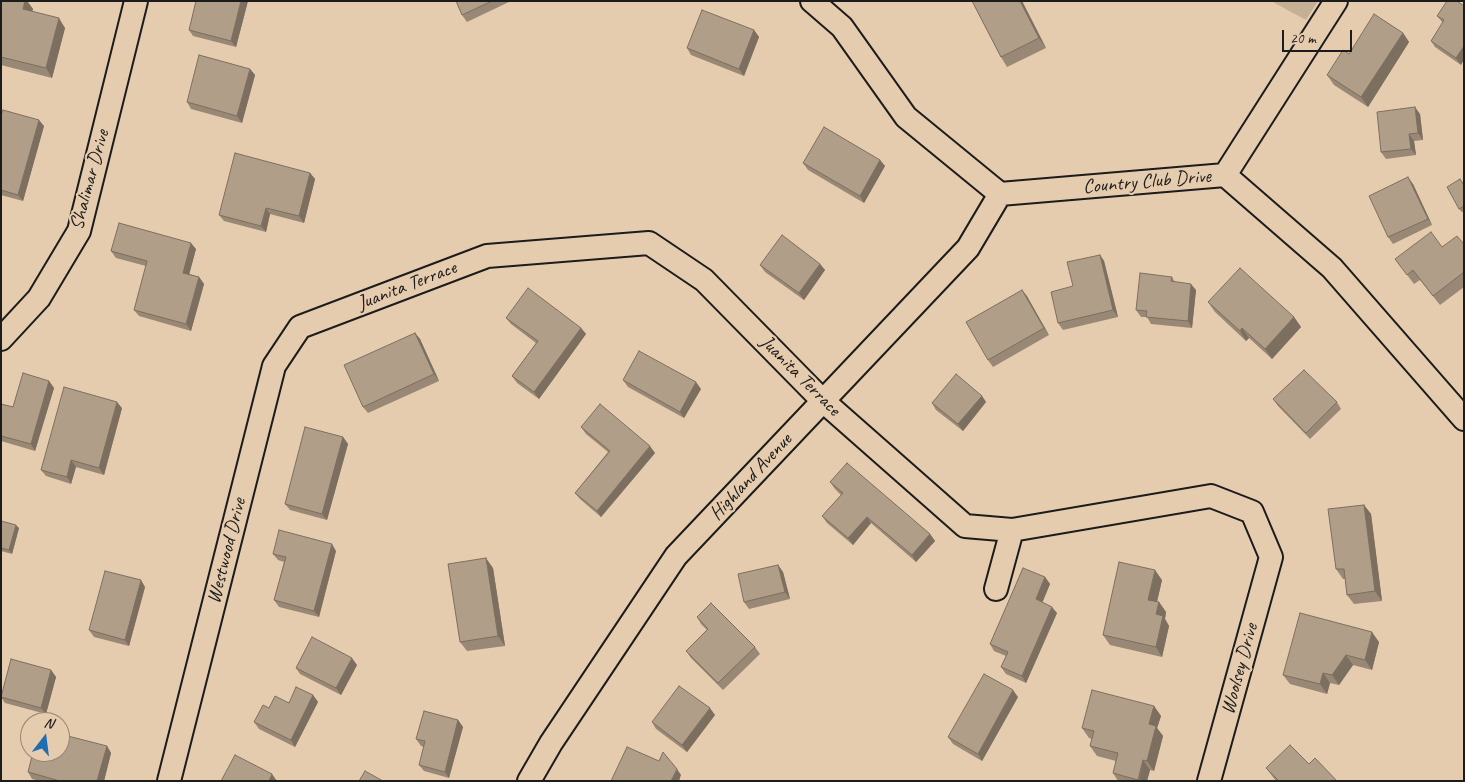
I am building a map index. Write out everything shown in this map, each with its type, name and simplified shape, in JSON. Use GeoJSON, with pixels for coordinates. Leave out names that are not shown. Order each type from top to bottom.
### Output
{"type":"FeatureCollection","features":[{"type":"Feature","properties":{"kind":"street","name":"Shalimar Drive"},"geometry":{"type":"LineString","coordinates":[[1,339],[39,298],[79,231],[136,1]]}},
{"type":"Feature","properties":{"kind":"street"},"geometry":{"type":"LineString","coordinates":[[812,1],[842,27],[906,117],[1000,194]]}},
{"type":"Feature","properties":{"kind":"street"},"geometry":{"type":"LineString","coordinates":[[1226,175],[1336,1]]}},
{"type":"Feature","properties":{"kind":"street","name":"Country Club Drive"},"geometry":{"type":"LineString","coordinates":[[1000,194],[1226,175],[1332,268],[1464,419]]}},
{"type":"Feature","properties":{"kind":"street","name":"Highland Avenue"},"geometry":{"type":"LineString","coordinates":[[529,781],[551,743],[676,556],[968,248],[1000,194]]}},
{"type":"Feature","properties":{"kind":"street","name":"Juanita Terrace"},"geometry":{"type":"LineString","coordinates":[[300,327],[487,256],[649,243],[704,280],[822,400],[965,526],[1012,530],[1211,496],[1252,512],[1271,557]]}},
{"type":"Feature","properties":{"kind":"street","name":"Westwood Drive"},"geometry":{"type":"LineString","coordinates":[[169,781],[274,366],[300,327]]}},
{"type":"Feature","properties":{"kind":"street"},"geometry":{"type":"LineString","coordinates":[[996,589],[1012,530]]}},
{"type":"Feature","properties":{"kind":"street","name":"Woolsey Drive"},"geometry":{"type":"LineString","coordinates":[[1209,781],[1271,557]]}},
{"type":"Feature","properties":{"kind":"shaded area"},"geometry":{"type":"Polygon","coordinates":[[[1271,1],[1318,1],[1306,20],[1271,1]]]}},
{"type":"Feature","properties":{"kind":"building"},"geometry":{"type":"Polygon","coordinates":[[[1,1],[25,1],[23,9],[59,18],[46,68],[1,57],[1,1]]]}},
{"type":"Feature","properties":{"kind":"building"},"geometry":{"type":"Polygon","coordinates":[[[196,1],[241,1],[231,41],[189,30],[196,1]]]}},
{"type":"Feature","properties":{"kind":"building"},"geometry":{"type":"Polygon","coordinates":[[[456,1],[492,1],[462,15],[456,1]]]}},
{"type":"Feature","properties":{"kind":"building"},"geometry":{"type":"Polygon","coordinates":[[[972,1],[1020,1],[1039,38],[1001,57],[972,1]]]}},
{"type":"Feature","properties":{"kind":"building"},"geometry":{"type":"Polygon","coordinates":[[[1447,1],[1457,1],[1464,6],[1464,46],[1456,58],[1431,41],[1444,20],[1437,16],[1447,1]]]}},
{"type":"Feature","properties":{"kind":"building"},"geometry":{"type":"Polygon","coordinates":[[[702,10],[754,30],[739,69],[687,48],[702,10]]]}},
{"type":"Feature","properties":{"kind":"building"},"geometry":{"type":"Polygon","coordinates":[[[1374,14],[1403,33],[1361,97],[1327,75],[1343,50],[1349,54],[1374,14]]]}},
{"type":"Feature","properties":{"kind":"building"},"geometry":{"type":"Polygon","coordinates":[[[199,55],[250,69],[237,116],[187,102],[199,55]]]}},
{"type":"Feature","properties":{"kind":"building"},"geometry":{"type":"Polygon","coordinates":[[[1415,107],[1418,133],[1409,134],[1411,149],[1381,152],[1377,112],[1415,107]]]}},
{"type":"Feature","properties":{"kind":"building"},"geometry":{"type":"Polygon","coordinates":[[[3,110],[39,120],[18,195],[1,190],[1,115],[3,110]]]}},
{"type":"Feature","properties":{"kind":"building"},"geometry":{"type":"Polygon","coordinates":[[[824,127],[880,160],[860,196],[803,163],[824,127]]]}},
{"type":"Feature","properties":{"kind":"building"},"geometry":{"type":"Polygon","coordinates":[[[235,153],[310,173],[299,216],[266,208],[261,226],[219,215],[235,153]]]}},
{"type":"Feature","properties":{"kind":"building"},"geometry":{"type":"Polygon","coordinates":[[[1408,177],[1428,219],[1388,237],[1369,196],[1408,177]]]}},
{"type":"Feature","properties":{"kind":"building"},"geometry":{"type":"Polygon","coordinates":[[[1460,179],[1464,185],[1464,206],[1459,209],[1447,187],[1460,179]]]}},
{"type":"Feature","properties":{"kind":"building"},"geometry":{"type":"Polygon","coordinates":[[[119,223],[191,243],[183,273],[199,277],[186,324],[134,310],[147,261],[111,251],[119,223]]]}},
{"type":"Feature","properties":{"kind":"building"},"geometry":{"type":"Polygon","coordinates":[[[1431,232],[1442,247],[1457,236],[1464,244],[1464,272],[1433,296],[1413,270],[1407,275],[1395,259],[1431,232]]]}},
{"type":"Feature","properties":{"kind":"building"},"geometry":{"type":"Polygon","coordinates":[[[782,235],[820,264],[799,293],[760,265],[782,235]]]}},
{"type":"Feature","properties":{"kind":"building"},"geometry":{"type":"Polygon","coordinates":[[[1100,255],[1113,310],[1058,323],[1051,292],[1073,286],[1067,262],[1100,255]]]}},
{"type":"Feature","properties":{"kind":"building"},"geometry":{"type":"Polygon","coordinates":[[[1240,268],[1294,317],[1265,349],[1242,328],[1240,331],[1208,302],[1240,268]]]}},
{"type":"Feature","properties":{"kind":"building"},"geometry":{"type":"Polygon","coordinates":[[[1140,273],[1172,277],[1171,281],[1191,284],[1188,321],[1146,317],[1147,311],[1136,310],[1140,273]]]}},
{"type":"Feature","properties":{"kind":"building"},"geometry":{"type":"Polygon","coordinates":[[[528,288],[581,328],[534,392],[512,376],[538,341],[506,318],[528,288]]]}},
{"type":"Feature","properties":{"kind":"building"},"geometry":{"type":"Polygon","coordinates":[[[1022,290],[1044,328],[988,360],[966,322],[1022,290]]]}},
{"type":"Feature","properties":{"kind":"building"},"geometry":{"type":"Polygon","coordinates":[[[415,333],[434,374],[363,407],[344,365],[415,333]]]}},
{"type":"Feature","properties":{"kind":"building"},"geometry":{"type":"Polygon","coordinates":[[[639,351],[696,382],[680,412],[623,380],[639,351]]]}},
{"type":"Feature","properties":{"kind":"building"},"geometry":{"type":"Polygon","coordinates":[[[1304,370],[1337,402],[1306,433],[1273,399],[1304,370]]]}},
{"type":"Feature","properties":{"kind":"building"},"geometry":{"type":"Polygon","coordinates":[[[23,373],[49,381],[31,444],[1,436],[1,404],[13,407],[23,373]]]}},
{"type":"Feature","properties":{"kind":"building"},"geometry":{"type":"Polygon","coordinates":[[[956,374],[982,396],[958,424],[932,403],[956,374]]]}},
{"type":"Feature","properties":{"kind":"building"},"geometry":{"type":"Polygon","coordinates":[[[64,387],[117,402],[99,468],[71,460],[67,477],[41,470],[64,387]]]}},
{"type":"Feature","properties":{"kind":"building"},"geometry":{"type":"Polygon","coordinates":[[[600,404],[650,446],[597,511],[575,493],[610,451],[581,427],[600,404]]]}},
{"type":"Feature","properties":{"kind":"building"},"geometry":{"type":"Polygon","coordinates":[[[305,427],[343,437],[322,514],[285,504],[305,427]]]}},
{"type":"Feature","properties":{"kind":"building"},"geometry":{"type":"Polygon","coordinates":[[[847,463],[930,534],[912,555],[867,517],[848,538],[822,516],[843,493],[830,482],[847,463]]]}},
{"type":"Feature","properties":{"kind":"building"},"geometry":{"type":"Polygon","coordinates":[[[1364,505],[1375,591],[1347,595],[1344,569],[1336,569],[1328,509],[1364,505]]]}},
{"type":"Feature","properties":{"kind":"building"},"geometry":{"type":"Polygon","coordinates":[[[1,521],[16,525],[9,550],[1,548],[1,521]]]}},
{"type":"Feature","properties":{"kind":"building"},"geometry":{"type":"Polygon","coordinates":[[[279,530],[332,544],[314,611],[274,600],[286,557],[273,554],[279,530]]]}},
{"type":"Feature","properties":{"kind":"building"},"geometry":{"type":"Polygon","coordinates":[[[486,558],[498,636],[460,642],[448,564],[486,558]]]}},
{"type":"Feature","properties":{"kind":"building"},"geometry":{"type":"Polygon","coordinates":[[[1119,562],[1155,570],[1148,600],[1159,602],[1156,614],[1163,616],[1156,647],[1103,635],[1119,562]]]}},
{"type":"Feature","properties":{"kind":"building"},"geometry":{"type":"Polygon","coordinates":[[[778,565],[785,592],[744,602],[738,574],[778,565]]]}},
{"type":"Feature","properties":{"kind":"building"},"geometry":{"type":"Polygon","coordinates":[[[1023,568],[1045,577],[1036,599],[1052,607],[1022,676],[1001,667],[1008,652],[990,644],[1023,568]]]}},
{"type":"Feature","properties":{"kind":"building"},"geometry":{"type":"Polygon","coordinates":[[[105,571],[141,580],[125,640],[89,630],[105,571]]]}},
{"type":"Feature","properties":{"kind":"building"},"geometry":{"type":"Polygon","coordinates":[[[711,603],[755,647],[718,683],[686,651],[708,629],[697,617],[711,603]]]}},
{"type":"Feature","properties":{"kind":"building"},"geometry":{"type":"Polygon","coordinates":[[[1300,613],[1372,632],[1365,660],[1346,655],[1332,675],[1323,673],[1320,684],[1283,675],[1300,613]]]}},
{"type":"Feature","properties":{"kind":"building"},"geometry":{"type":"Polygon","coordinates":[[[312,637],[352,658],[336,688],[296,668],[312,637]]]}},
{"type":"Feature","properties":{"kind":"building"},"geometry":{"type":"Polygon","coordinates":[[[11,659],[51,670],[41,708],[1,697],[11,659]]]}},
{"type":"Feature","properties":{"kind":"building"},"geometry":{"type":"Polygon","coordinates":[[[984,674],[1013,690],[978,754],[948,737],[984,674]]]}},
{"type":"Feature","properties":{"kind":"building"},"geometry":{"type":"Polygon","coordinates":[[[679,686],[710,708],[682,745],[652,722],[679,686]]]}},
{"type":"Feature","properties":{"kind":"building"},"geometry":{"type":"Polygon","coordinates":[[[296,687],[313,695],[291,740],[254,722],[263,705],[269,708],[275,696],[289,703],[296,687]]]}},
{"type":"Feature","properties":{"kind":"building"},"geometry":{"type":"Polygon","coordinates":[[[1092,690],[1154,706],[1149,724],[1156,726],[1147,761],[1143,760],[1138,780],[1113,773],[1118,753],[1090,746],[1094,731],[1082,728],[1092,690]]]}},
{"type":"Feature","properties":{"kind":"building"},"geometry":{"type":"Polygon","coordinates":[[[424,711],[458,720],[445,772],[419,765],[425,741],[416,739],[424,711]]]}},
{"type":"Feature","properties":{"kind":"building"},"geometry":{"type":"Polygon","coordinates":[[[70,737],[107,746],[97,781],[60,781],[28,772],[30,762],[70,762],[70,737]]]}},
{"type":"Feature","properties":{"kind":"building"},"geometry":{"type":"Polygon","coordinates":[[[1290,745],[1309,764],[1315,758],[1337,781],[1278,781],[1266,768],[1290,745]]]}},
{"type":"Feature","properties":{"kind":"building"},"geometry":{"type":"Polygon","coordinates":[[[627,747],[659,761],[663,752],[677,769],[671,781],[611,781],[627,747]]]}},
{"type":"Feature","properties":{"kind":"building"},"geometry":{"type":"Polygon","coordinates":[[[235,755],[272,774],[269,781],[221,781],[235,755]]]}},
{"type":"Feature","properties":{"kind":"building"},"geometry":{"type":"Polygon","coordinates":[[[365,771],[383,781],[359,781],[365,771]]]}}]}
